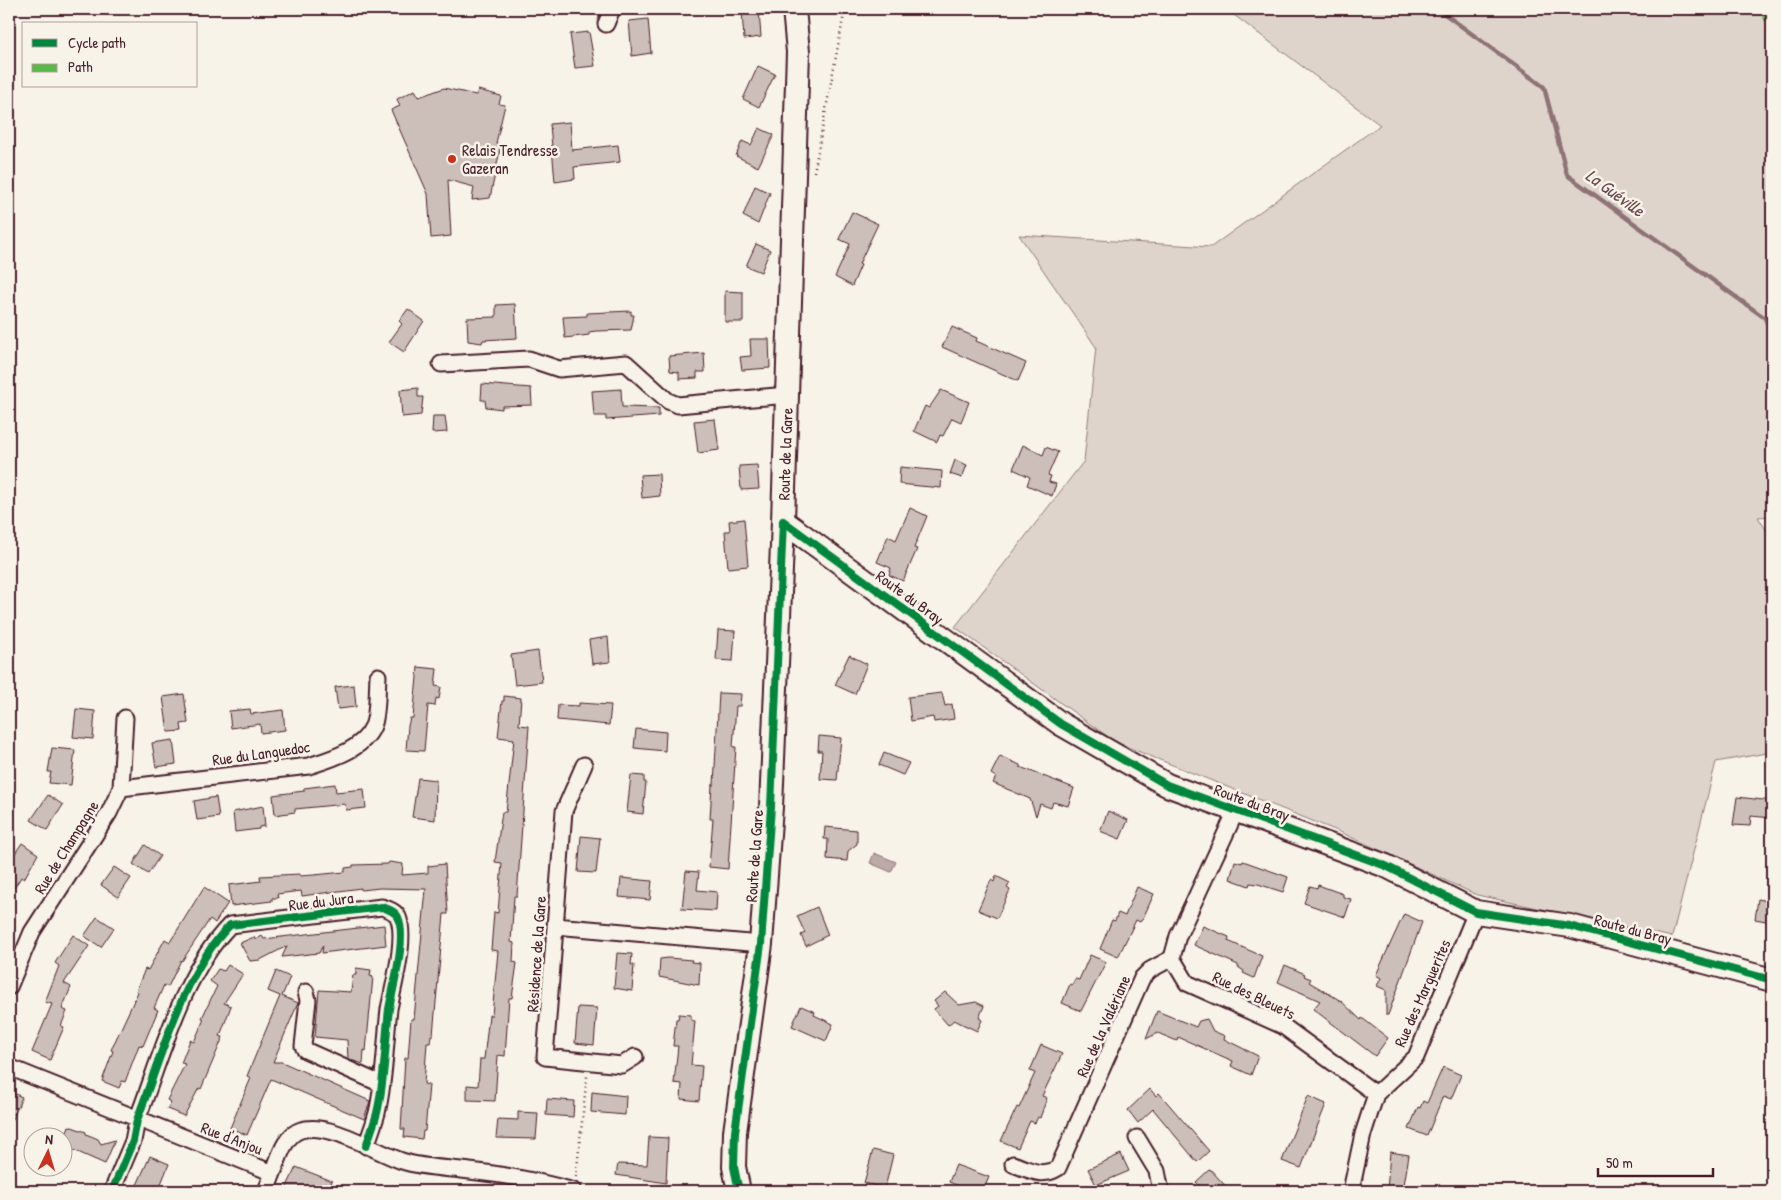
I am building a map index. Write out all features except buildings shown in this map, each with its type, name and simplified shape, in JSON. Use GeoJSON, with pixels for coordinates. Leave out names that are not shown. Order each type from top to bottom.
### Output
{"type":"FeatureCollection","features":[{"type":"Feature","properties":{"kind":"street"},"geometry":{"type":"LineString","coordinates":[[606,24],[612,9]]}},
{"type":"Feature","properties":{"kind":"street","name":"Route de la Gare"},"geometry":{"type":"LineString","coordinates":[[739,1191],[734,1167],[735,1130],[761,944],[771,808],[783,521],[798,52],[794,9]]}},
{"type":"Feature","properties":{"kind":"street"},"geometry":{"type":"LineString","coordinates":[[441,364],[529,359],[559,370],[626,364],[668,400],[678,405],[787,395]]}},
{"type":"Feature","properties":{"kind":"street","name":"Route du Bray"},"geometry":{"type":"LineString","coordinates":[[783,521],[1061,724],[1166,785],[1386,866],[1476,912],[1570,926],[1772,980]]}},
{"type":"Feature","properties":{"kind":"street","name":"Rue du Languedoc"},"geometry":{"type":"LineString","coordinates":[[121,788],[309,766],[330,760],[348,751],[362,740],[374,726],[378,676]]}},
{"type":"Feature","properties":{"kind":"street","name":"Rue de Champagne"},"geometry":{"type":"LineString","coordinates":[[9,987],[32,932],[109,813],[121,788],[125,718]]}},
{"type":"Feature","properties":{"kind":"street","name":"Résidence de la Gare"},"geometry":{"type":"LineString","coordinates":[[584,765],[564,811],[545,1057],[622,1065],[635,1058]]}},
{"type":"Feature","properties":{"kind":"street"},"geometry":{"type":"LineString","coordinates":[[1172,958],[1178,936],[1236,811]]}},
{"type":"Feature","properties":{"kind":"street","name":"Rue du Jura"},"geometry":{"type":"LineString","coordinates":[[137,1120],[188,988],[205,956],[230,925],[382,907],[392,911],[398,917],[400,933],[398,964],[390,1008],[377,1112],[366,1146]]}},
{"type":"Feature","properties":{"kind":"street","name":"Rue des Marguerites"},"geometry":{"type":"LineString","coordinates":[[1352,1191],[1363,1134],[1376,1094],[1416,1056],[1476,912]]}},
{"type":"Feature","properties":{"kind":"street"},"geometry":{"type":"LineString","coordinates":[[556,926],[761,944]]}},
{"type":"Feature","properties":{"kind":"street","name":"Rue des Bleuets"},"geometry":{"type":"LineString","coordinates":[[1172,958],[1188,982],[1283,1026],[1376,1094]]}},
{"type":"Feature","properties":{"kind":"street","name":"Rue de la Valériane"},"geometry":{"type":"LineString","coordinates":[[1013,1164],[1041,1174],[1049,1174],[1058,1168],[1142,978],[1150,970],[1172,958]]}},
{"type":"Feature","properties":{"kind":"street"},"geometry":{"type":"LineString","coordinates":[[306,992],[308,1000],[303,1046],[305,1050],[381,1084]]}},
{"type":"Feature","properties":{"kind":"street","name":"Rue d'Anjou"},"geometry":{"type":"LineString","coordinates":[[9,1067],[273,1173],[288,1139],[298,1130],[307,1128],[326,1131],[402,1161],[525,1177],[573,1191]]}},
{"type":"Feature","properties":{"kind":"street"},"geometry":{"type":"LineString","coordinates":[[112,1191],[133,1141],[137,1120]]}},
{"type":"Feature","properties":{"kind":"street"},"geometry":{"type":"LineString","coordinates":[[1137,1138],[1157,1171],[1161,1191]]}},
{"type":"Feature","properties":{"kind":"street","name":"Route de la Gare"},"geometry":{"type":"LineString","coordinates":[[727,1191],[734,1167]]}},
{"type":"Feature","properties":{"kind":"street"},"geometry":{"type":"LineString","coordinates":[[266,1191],[273,1173]]}},
{"type":"Feature","properties":{"kind":"path"},"geometry":{"type":"LineString","coordinates":[[813,180],[845,9]]}},
{"type":"Feature","properties":{"kind":"path"},"geometry":{"type":"LineString","coordinates":[[573,1191],[577,1174],[589,1062]]}},
{"type":"Feature","properties":{"kind":"shaded area"},"geometry":{"type":"Polygon","coordinates":[[[1226,9],[1772,9],[1772,516],[1758,517],[1772,539],[1772,752],[1716,762],[1672,937],[1477,895],[1340,832],[1115,742],[955,627],[1084,461],[1096,347],[1019,235],[1211,247],[1380,125],[1226,9]]]}},
{"type":"Feature","properties":{"kind":"shaded area"},"geometry":{"type":"Polygon","coordinates":[[[874,853],[896,862],[891,872],[870,863],[874,853]]]}},
{"type":"Feature","properties":{"kind":"waterway","name":"La Guéville"},"geometry":{"type":"LineString","coordinates":[[1438,9],[1544,87],[1567,175],[1765,318],[1772,334]]}},
{"type":"Feature","properties":{"kind":"marked path"},"geometry":{"type":"LineString","coordinates":[[1763,9],[1772,32]]}},
{"type":"Feature","properties":{"kind":"cycle path"},"geometry":{"type":"LineString","coordinates":[[783,521],[1061,724],[1167,785],[1386,866],[1476,912],[1570,926],[1772,980]]}},
{"type":"Feature","properties":{"kind":"cycle path"},"geometry":{"type":"LineString","coordinates":[[739,1191],[734,1167],[735,1132],[761,944],[771,807],[783,521]]}},
{"type":"Feature","properties":{"kind":"cycle path"},"geometry":{"type":"LineString","coordinates":[[112,1191],[133,1141],[137,1120],[174,1018],[199,967],[213,945],[230,925],[382,907],[389,909],[397,915],[401,937],[400,950],[389,1009],[382,1087],[377,1113],[366,1146]]}},
{"type":"Feature","properties":{"kind":"place","name":"Relais Tendresse Gazeran"},"geometry":{"type":"Point","coordinates":[452,159]}}]}
